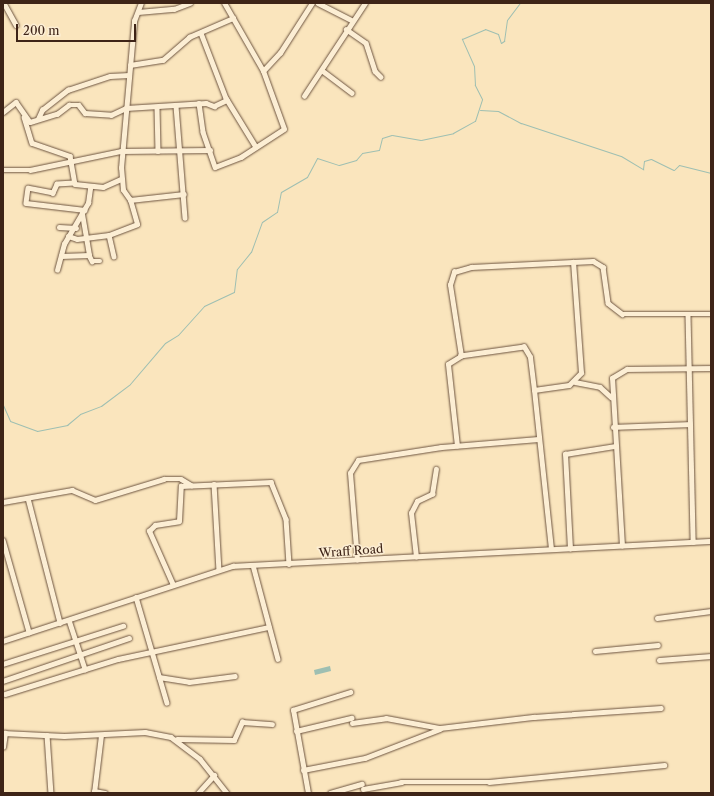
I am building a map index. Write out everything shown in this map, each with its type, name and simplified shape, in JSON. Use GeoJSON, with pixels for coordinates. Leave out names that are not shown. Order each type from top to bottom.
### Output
{"type":"FeatureCollection","features":[{"type":"Feature","properties":{"kind":"street"},"geometry":{"type":"LineString","coordinates":[[4,3],[16,25]]}},
{"type":"Feature","properties":{"kind":"street"},"geometry":{"type":"LineString","coordinates":[[68,236],[87,237],[109,235],[136,225],[130,200],[123,190],[121,151],[130,65],[138,12],[141,3]]}},
{"type":"Feature","properties":{"kind":"street"},"geometry":{"type":"LineString","coordinates":[[138,12],[174,9],[190,3]]}},
{"type":"Feature","properties":{"kind":"street"},"geometry":{"type":"LineString","coordinates":[[199,103],[203,132],[215,167],[256,147],[284,129],[263,71],[224,3]]}},
{"type":"Feature","properties":{"kind":"street"},"geometry":{"type":"LineString","coordinates":[[263,71],[280,53],[312,3]]}},
{"type":"Feature","properties":{"kind":"street"},"geometry":{"type":"LineString","coordinates":[[304,96],[323,71],[351,20],[365,3]]}},
{"type":"Feature","properties":{"kind":"street"},"geometry":{"type":"LineString","coordinates":[[320,4],[351,20]]}},
{"type":"Feature","properties":{"kind":"street"},"geometry":{"type":"LineString","coordinates":[[130,65],[163,60],[189,37],[233,18]]}},
{"type":"Feature","properties":{"kind":"street"},"geometry":{"type":"LineString","coordinates":[[346,29],[364,40],[375,71],[381,77]]}},
{"type":"Feature","properties":{"kind":"street"},"geometry":{"type":"LineString","coordinates":[[201,33],[227,100],[256,147]]}},
{"type":"Feature","properties":{"kind":"street"},"geometry":{"type":"LineString","coordinates":[[323,71],[352,93]]}},
{"type":"Feature","properties":{"kind":"street"},"geometry":{"type":"LineString","coordinates":[[37,120],[42,110],[68,90],[110,76],[129,75]]}},
{"type":"Feature","properties":{"kind":"street"},"geometry":{"type":"LineString","coordinates":[[24,117],[30,122],[57,114],[69,105],[79,105],[85,113],[111,115],[126,108],[176,106],[199,103],[214,106],[227,100]]}},
{"type":"Feature","properties":{"kind":"street"},"geometry":{"type":"LineString","coordinates":[[3,112],[16,102],[24,117],[32,143],[64,152],[73,160],[74,183]]}},
{"type":"Feature","properties":{"kind":"street"},"geometry":{"type":"LineString","coordinates":[[176,106],[185,218]]}},
{"type":"Feature","properties":{"kind":"street"},"geometry":{"type":"LineString","coordinates":[[157,107],[158,151]]}},
{"type":"Feature","properties":{"kind":"street"},"geometry":{"type":"LineString","coordinates":[[3,170],[30,170],[121,151],[210,150]]}},
{"type":"Feature","properties":{"kind":"street"},"geometry":{"type":"LineString","coordinates":[[83,212],[26,203],[28,188],[54,193],[57,184],[74,183],[90,188],[122,179]]}},
{"type":"Feature","properties":{"kind":"street"},"geometry":{"type":"LineString","coordinates":[[57,270],[68,236],[76,228],[83,212],[90,188]]}},
{"type":"Feature","properties":{"kind":"street"},"geometry":{"type":"LineString","coordinates":[[130,200],[184,194]]}},
{"type":"Feature","properties":{"kind":"street"},"geometry":{"type":"LineString","coordinates":[[83,212],[89,255],[92,261],[100,261]]}},
{"type":"Feature","properties":{"kind":"street"},"geometry":{"type":"LineString","coordinates":[[59,226],[76,228]]}},
{"type":"Feature","properties":{"kind":"street"},"geometry":{"type":"LineString","coordinates":[[109,235],[114,256]]}},
{"type":"Feature","properties":{"kind":"street"},"geometry":{"type":"LineString","coordinates":[[61,256],[89,255]]}},
{"type":"Feature","properties":{"kind":"street"},"geometry":{"type":"LineString","coordinates":[[461,356],[450,285],[454,272],[471,267],[593,261],[602,265],[608,302],[622,314],[711,314]]}},
{"type":"Feature","properties":{"kind":"street"},"geometry":{"type":"LineString","coordinates":[[573,262],[579,376],[583,383]]}},
{"type":"Feature","properties":{"kind":"street"},"geometry":{"type":"LineString","coordinates":[[688,315],[693,542]]}},
{"type":"Feature","properties":{"kind":"street"},"geometry":{"type":"LineString","coordinates":[[457,446],[448,364],[461,356],[524,347],[530,357],[551,549]]}},
{"type":"Feature","properties":{"kind":"street"},"geometry":{"type":"LineString","coordinates":[[622,546],[611,397],[612,378],[618,372],[711,368]]}},
{"type":"Feature","properties":{"kind":"street"},"geometry":{"type":"LineString","coordinates":[[575,382],[579,376]]}},
{"type":"Feature","properties":{"kind":"street"},"geometry":{"type":"LineString","coordinates":[[534,390],[575,382],[600,387],[611,397]]}},
{"type":"Feature","properties":{"kind":"street"},"geometry":{"type":"LineString","coordinates":[[614,427],[690,424]]}},
{"type":"Feature","properties":{"kind":"street"},"geometry":{"type":"LineString","coordinates":[[357,560],[350,473],[354,463],[368,457],[457,446],[539,439]]}},
{"type":"Feature","properties":{"kind":"street"},"geometry":{"type":"LineString","coordinates":[[570,548],[565,454],[615,446]]}},
{"type":"Feature","properties":{"kind":"street"},"geometry":{"type":"LineString","coordinates":[[416,557],[411,514],[417,501],[432,494],[436,469]]}},
{"type":"Feature","properties":{"kind":"street"},"geometry":{"type":"LineString","coordinates":[[3,502],[72,490],[95,500],[168,478],[181,479],[191,485]]}},
{"type":"Feature","properties":{"kind":"street"},"geometry":{"type":"LineString","coordinates":[[173,585],[149,531],[155,525],[179,521],[179,488],[191,485],[271,482],[286,519],[289,564]]}},
{"type":"Feature","properties":{"kind":"street"},"geometry":{"type":"LineString","coordinates":[[214,484],[219,570]]}},
{"type":"Feature","properties":{"kind":"street"},"geometry":{"type":"LineString","coordinates":[[28,498],[60,623]]}},
{"type":"Feature","properties":{"kind":"street"},"geometry":{"type":"LineString","coordinates":[[3,540],[29,632]]}},
{"type":"Feature","properties":{"kind":"street","name":"Wraff Road"},"geometry":{"type":"LineString","coordinates":[[3,641],[219,570],[253,565],[711,540]]}},
{"type":"Feature","properties":{"kind":"street"},"geometry":{"type":"LineString","coordinates":[[253,565],[278,659]]}},
{"type":"Feature","properties":{"kind":"street"},"geometry":{"type":"LineString","coordinates":[[136,597],[167,703]]}},
{"type":"Feature","properties":{"kind":"street"},"geometry":{"type":"LineString","coordinates":[[657,618],[711,611]]}},
{"type":"Feature","properties":{"kind":"street"},"geometry":{"type":"LineString","coordinates":[[69,620],[85,669]]}},
{"type":"Feature","properties":{"kind":"street"},"geometry":{"type":"LineString","coordinates":[[3,664],[123,626]]}},
{"type":"Feature","properties":{"kind":"street"},"geometry":{"type":"LineString","coordinates":[[5,694],[85,669],[152,652],[269,627]]}},
{"type":"Feature","properties":{"kind":"street"},"geometry":{"type":"LineString","coordinates":[[3,681],[129,638]]}},
{"type":"Feature","properties":{"kind":"street"},"geometry":{"type":"LineString","coordinates":[[595,651],[658,645]]}},
{"type":"Feature","properties":{"kind":"street"},"geometry":{"type":"LineString","coordinates":[[659,660],[711,656]]}},
{"type":"Feature","properties":{"kind":"street"},"geometry":{"type":"LineString","coordinates":[[159,677],[189,682],[235,676]]}},
{"type":"Feature","properties":{"kind":"street"},"geometry":{"type":"LineString","coordinates":[[308,793],[292,713],[295,707],[350,692]]}},
{"type":"Feature","properties":{"kind":"street"},"geometry":{"type":"LineString","coordinates":[[303,770],[365,758],[441,728],[534,717],[661,708]]}},
{"type":"Feature","properties":{"kind":"street"},"geometry":{"type":"LineString","coordinates":[[296,731],[352,720],[386,718],[441,728]]}},
{"type":"Feature","properties":{"kind":"street"},"geometry":{"type":"LineString","coordinates":[[3,747],[4,733],[101,735],[145,732],[177,739],[234,740],[242,722],[272,724]]}},
{"type":"Feature","properties":{"kind":"street"},"geometry":{"type":"LineString","coordinates":[[47,735],[51,793]]}},
{"type":"Feature","properties":{"kind":"street"},"geometry":{"type":"LineString","coordinates":[[101,735],[94,792],[104,793]]}},
{"type":"Feature","properties":{"kind":"street"},"geometry":{"type":"LineString","coordinates":[[177,739],[214,775],[227,793]]}},
{"type":"Feature","properties":{"kind":"street"},"geometry":{"type":"LineString","coordinates":[[330,793],[363,786],[401,782],[489,782],[664,765]]}},
{"type":"Feature","properties":{"kind":"street"},"geometry":{"type":"LineString","coordinates":[[198,793],[214,775]]}},
{"type":"Feature","properties":{"kind":"shaded area"},"geometry":{"type":"Polygon","coordinates":[[[330,666],[331,671],[315,675],[314,670],[330,666]]]}},
{"type":"Feature","properties":{"kind":"waterway"},"geometry":{"type":"LineString","coordinates":[[3,405],[10,421],[37,431],[67,425],[80,414],[101,406],[130,384],[165,343],[178,335],[204,306],[234,292],[237,269],[251,252],[262,222],[277,212],[281,192],[307,177],[317,158],[339,165],[356,160],[362,153],[379,150],[382,138],[392,135],[421,140],[453,133],[475,121],[482,99],[475,85],[474,66],[462,39],[485,29],[498,34],[501,43],[504,41],[507,20],[520,3]]}},
{"type":"Feature","properties":{"kind":"waterway"},"geometry":{"type":"LineString","coordinates":[[681,3],[686,3]]}},
{"type":"Feature","properties":{"kind":"waterway"},"geometry":{"type":"LineString","coordinates":[[480,110],[498,111],[521,123],[621,156],[643,169],[644,161],[651,159],[674,170],[679,165],[711,173]]}}]}
